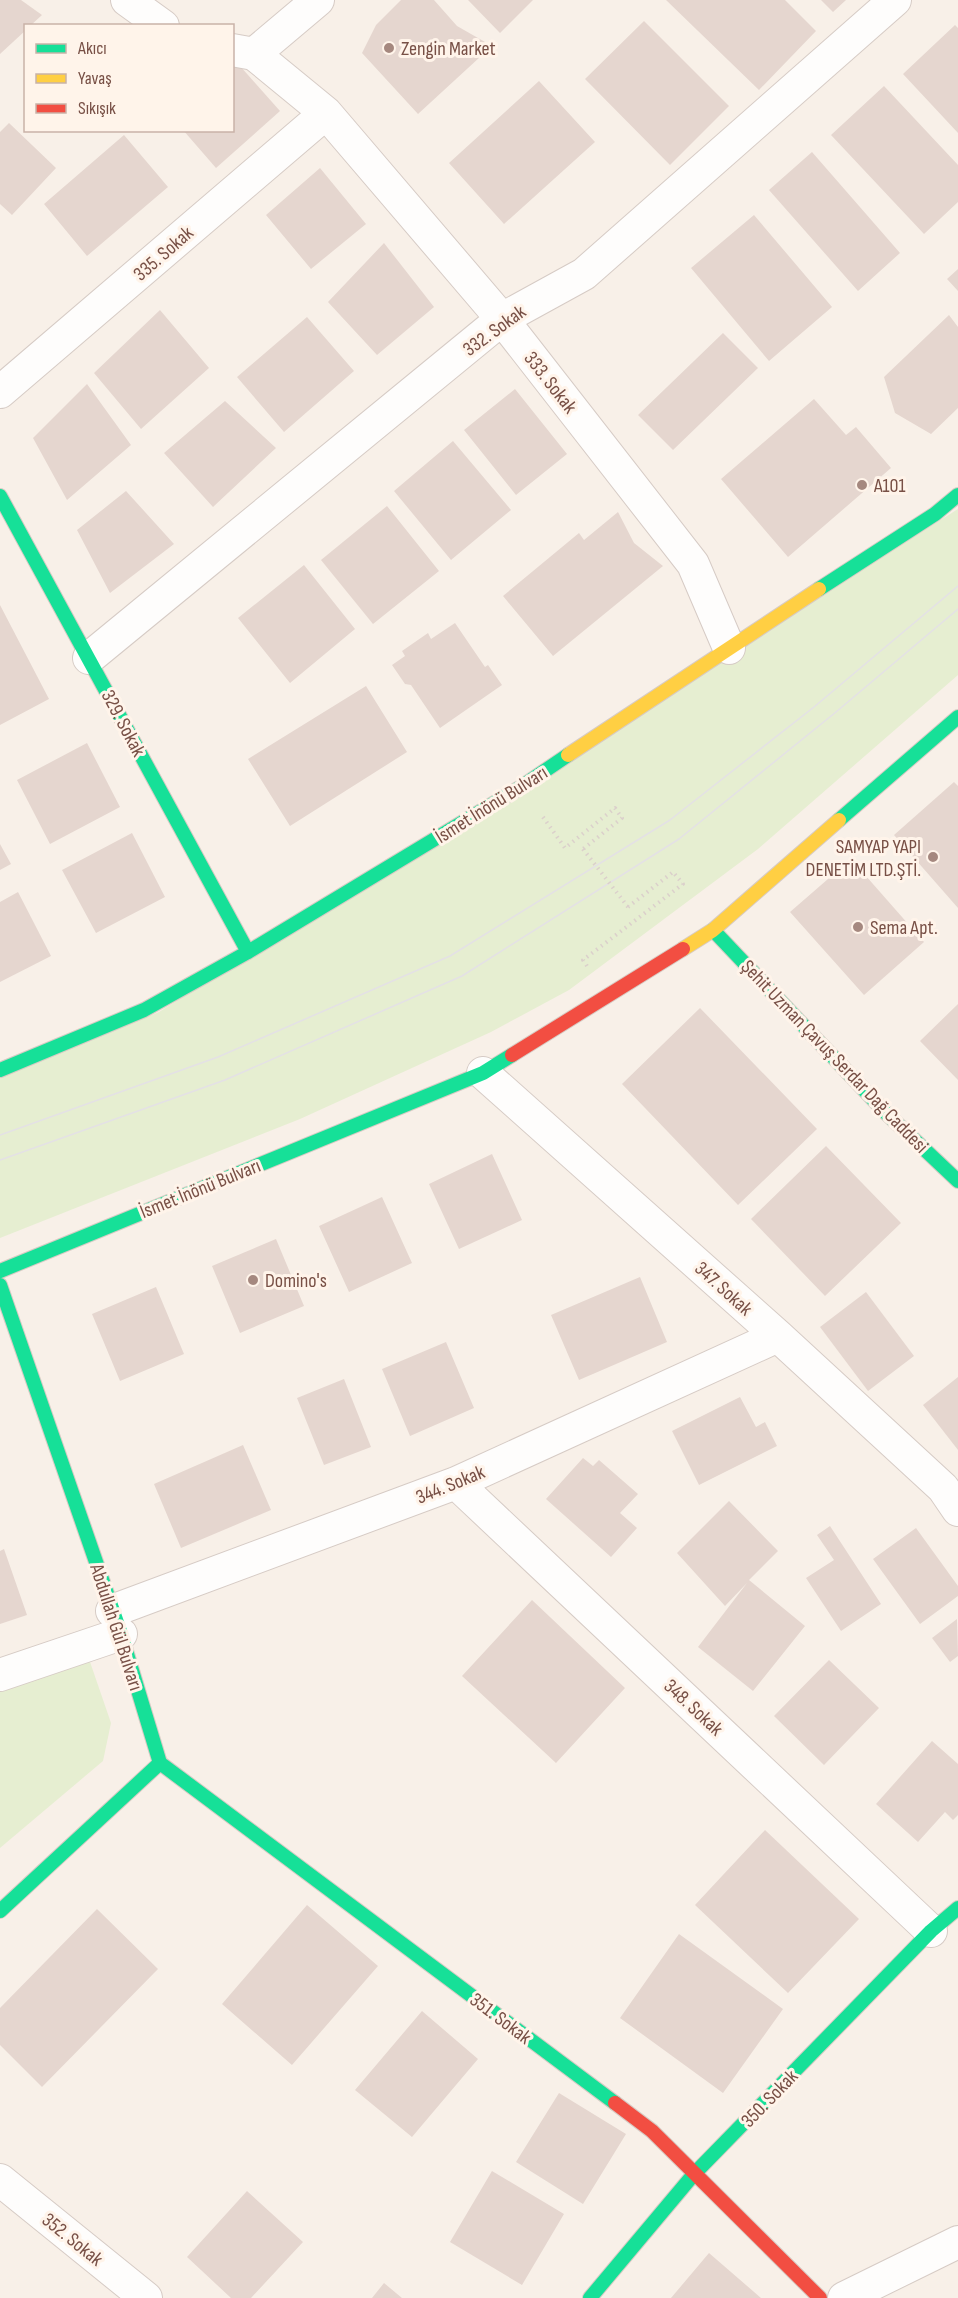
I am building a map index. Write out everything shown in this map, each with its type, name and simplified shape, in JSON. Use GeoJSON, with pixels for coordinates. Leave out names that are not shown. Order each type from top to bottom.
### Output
{"type":"FeatureCollection","features":[{"type":"Feature","properties":{"kind":"main road","name":"İsmet İnönü Bulvarı"},"geometry":{"type":"LineString","coordinates":[[3,1063],[144,1010],[248,951],[521,788],[729,648],[935,514],[958,495]]}},
{"type":"Feature","properties":{"kind":"main road","name":"329. Sokak"},"geometry":{"type":"LineString","coordinates":[[1,502],[89,658],[248,951]]}},
{"type":"Feature","properties":{"kind":"main road","name":"İsmet İnönü Bulvarı"},"geometry":{"type":"LineString","coordinates":[[0,1271],[483,1072],[713,930],[958,717]]}},
{"type":"Feature","properties":{"kind":"main road","name":"Şehit Uzman Çavuş Serdar Dağ Caddesi"},"geometry":{"type":"LineString","coordinates":[[713,930],[887,1114],[958,1180]]}},
{"type":"Feature","properties":{"kind":"main road","name":"Abdullah Gül Bulvarı"},"geometry":{"type":"LineString","coordinates":[[0,1286],[117,1623],[160,1763]]}},
{"type":"Feature","properties":{"kind":"main road"},"geometry":{"type":"LineString","coordinates":[[0,1911],[160,1763]]}},
{"type":"Feature","properties":{"kind":"main road","name":"351. Sokak"},"geometry":{"type":"LineString","coordinates":[[160,1763],[652,2131],[820,2298]]}},
{"type":"Feature","properties":{"kind":"main road","name":"350. Sokak"},"geometry":{"type":"LineString","coordinates":[[590,2298],[694,2174],[931,1931],[958,1908]]}},
{"type":"Feature","properties":{"kind":"street"},"geometry":{"type":"LineString","coordinates":[[127,0],[160,24]]}},
{"type":"Feature","properties":{"kind":"street"},"geometry":{"type":"LineString","coordinates":[[243,52],[318,0]]}},
{"type":"Feature","properties":{"kind":"street","name":"332. Sokak"},"geometry":{"type":"LineString","coordinates":[[89,658],[502,319],[584,274],[895,0]]}},
{"type":"Feature","properties":{"kind":"street","name":"333. Sokak"},"geometry":{"type":"LineString","coordinates":[[243,52],[326,113],[502,319],[693,564],[729,648]]}},
{"type":"Feature","properties":{"kind":"street","name":"335. Sokak"},"geometry":{"type":"LineString","coordinates":[[0,392],[326,113]]}},
{"type":"Feature","properties":{"kind":"street","name":"347. Sokak"},"geometry":{"type":"LineString","coordinates":[[483,1072],[778,1336],[943,1488],[958,1510]]}},
{"type":"Feature","properties":{"kind":"street","name":"344. Sokak"},"geometry":{"type":"LineString","coordinates":[[0,1675],[117,1623],[456,1483],[778,1336]]}},
{"type":"Feature","properties":{"kind":"street","name":"348. Sokak"},"geometry":{"type":"LineString","coordinates":[[456,1483],[931,1931]]}},
{"type":"Feature","properties":{"kind":"street","name":"352. Sokak"},"geometry":{"type":"LineString","coordinates":[[0,2180],[146,2298]]}},
{"type":"Feature","properties":{"kind":"street"},"geometry":{"type":"LineString","coordinates":[[844,2298],[958,2242]]}},
{"type":"Feature","properties":{"kind":"path"},"geometry":{"type":"LineString","coordinates":[[565,848],[615,808],[622,818],[583,849],[628,907],[673,872],[683,884],[625,929]]}},
{"type":"Feature","properties":{"kind":"green space"},"geometry":{"type":"Polygon","coordinates":[[[958,509],[958,675],[758,849],[569,990],[491,1032],[300,1119],[0,1238],[0,1078],[159,1012],[958,509]]]}},
{"type":"Feature","properties":{"kind":"green space"},"geometry":{"type":"Polygon","coordinates":[[[88,1656],[111,1723],[103,1761],[0,1848],[0,1686],[88,1656]]]}},
{"type":"Feature","properties":{"kind":"building"},"geometry":{"type":"Polygon","coordinates":[[[0,0],[21,0],[42,15],[32,24],[24,24],[24,32],[0,54],[0,0]]]}},
{"type":"Feature","properties":{"kind":"building"},"geometry":{"type":"Polygon","coordinates":[[[401,0],[434,0],[457,26],[492,46],[418,114],[362,53],[376,25],[401,0]]]}},
{"type":"Feature","properties":{"kind":"building"},"geometry":{"type":"Polygon","coordinates":[[[468,0],[533,0],[500,33],[468,0]]]}},
{"type":"Feature","properties":{"kind":"building"},"geometry":{"type":"Polygon","coordinates":[[[666,0],[785,0],[816,31],[759,90],[666,0]]]}},
{"type":"Feature","properties":{"kind":"building"},"geometry":{"type":"Polygon","coordinates":[[[821,0],[846,0],[833,12],[821,0]]]}},
{"type":"Feature","properties":{"kind":"building"},"geometry":{"type":"Polygon","coordinates":[[[644,21],[729,106],[670,165],[585,79],[644,21]]]}},
{"type":"Feature","properties":{"kind":"building"},"geometry":{"type":"Polygon","coordinates":[[[955,25],[958,28],[958,133],[903,74],[955,25]]]}},
{"type":"Feature","properties":{"kind":"building"},"geometry":{"type":"Polygon","coordinates":[[[234,59],[280,111],[216,168],[185,132],[234,132],[234,59]]]}},
{"type":"Feature","properties":{"kind":"building"},"geometry":{"type":"Polygon","coordinates":[[[539,81],[595,142],[504,224],[449,163],[539,81]]]}},
{"type":"Feature","properties":{"kind":"building"},"geometry":{"type":"Polygon","coordinates":[[[884,86],[958,165],[958,202],[924,234],[831,135],[884,86]]]}},
{"type":"Feature","properties":{"kind":"building"},"geometry":{"type":"Polygon","coordinates":[[[9,123],[56,168],[12,215],[0,204],[0,132],[9,123]]]}},
{"type":"Feature","properties":{"kind":"building"},"geometry":{"type":"Polygon","coordinates":[[[124,135],[168,187],[87,256],[44,204],[124,135]]]}},
{"type":"Feature","properties":{"kind":"building"},"geometry":{"type":"Polygon","coordinates":[[[812,152],[900,253],[858,291],[769,190],[812,152]]]}},
{"type":"Feature","properties":{"kind":"building"},"geometry":{"type":"Polygon","coordinates":[[[320,168],[366,224],[311,269],[266,215],[320,168]]]}},
{"type":"Feature","properties":{"kind":"building"},"geometry":{"type":"Polygon","coordinates":[[[754,215],[832,307],[769,361],[691,268],[754,215]]]}},
{"type":"Feature","properties":{"kind":"building"},"geometry":{"type":"Polygon","coordinates":[[[384,243],[434,307],[377,355],[328,302],[384,243]]]}},
{"type":"Feature","properties":{"kind":"building"},"geometry":{"type":"Polygon","coordinates":[[[958,269],[958,291],[947,279],[958,269]]]}},
{"type":"Feature","properties":{"kind":"building"},"geometry":{"type":"Polygon","coordinates":[[[160,310],[209,368],[141,429],[94,373],[160,310]]]}},
{"type":"Feature","properties":{"kind":"building"},"geometry":{"type":"Polygon","coordinates":[[[949,315],[958,327],[958,408],[931,434],[895,413],[884,377],[949,315]]]}},
{"type":"Feature","properties":{"kind":"building"},"geometry":{"type":"Polygon","coordinates":[[[307,317],[354,371],[284,432],[237,377],[307,317]]]}},
{"type":"Feature","properties":{"kind":"building"},"geometry":{"type":"Polygon","coordinates":[[[723,333],[758,368],[673,450],[638,415],[723,333]]]}},
{"type":"Feature","properties":{"kind":"building"},"geometry":{"type":"Polygon","coordinates":[[[87,384],[131,445],[67,500],[33,438],[87,384]]]}},
{"type":"Feature","properties":{"kind":"building"},"geometry":{"type":"Polygon","coordinates":[[[515,389],[567,454],[516,495],[464,430],[515,389]]]}},
{"type":"Feature","properties":{"kind":"building"},"geometry":{"type":"Polygon","coordinates":[[[814,399],[846,435],[856,427],[891,468],[788,557],[721,479],[814,399]]]}},
{"type":"Feature","properties":{"kind":"building"},"geometry":{"type":"Polygon","coordinates":[[[225,401],[276,448],[213,507],[164,453],[225,401]]]}},
{"type":"Feature","properties":{"kind":"building"},"geometry":{"type":"Polygon","coordinates":[[[453,441],[511,510],[451,560],[394,491],[453,441]]]}},
{"type":"Feature","properties":{"kind":"building"},"geometry":{"type":"Polygon","coordinates":[[[126,491],[174,544],[110,593],[77,530],[126,491]]]}},
{"type":"Feature","properties":{"kind":"building"},"geometry":{"type":"Polygon","coordinates":[[[387,506],[439,571],[373,624],[321,560],[387,506]]]}},
{"type":"Feature","properties":{"kind":"building"},"geometry":{"type":"Polygon","coordinates":[[[618,512],[634,543],[663,566],[553,656],[503,596],[579,533],[584,540],[618,512]]]}},
{"type":"Feature","properties":{"kind":"building"},"geometry":{"type":"Polygon","coordinates":[[[304,565],[355,629],[290,683],[238,618],[304,565]]]}},
{"type":"Feature","properties":{"kind":"building"},"geometry":{"type":"Polygon","coordinates":[[[0,605],[49,699],[0,725],[0,605]]]}},
{"type":"Feature","properties":{"kind":"building"},"geometry":{"type":"Polygon","coordinates":[[[455,623],[485,667],[488,665],[502,685],[440,728],[411,685],[405,684],[392,665],[405,656],[402,651],[428,633],[431,639],[455,623]]]}},
{"type":"Feature","properties":{"kind":"building"},"geometry":{"type":"Polygon","coordinates":[[[366,686],[407,752],[290,826],[248,759],[366,686]]]}},
{"type":"Feature","properties":{"kind":"building"},"geometry":{"type":"Polygon","coordinates":[[[87,743],[120,807],[50,844],[17,780],[87,743]]]}},
{"type":"Feature","properties":{"kind":"building"},"geometry":{"type":"Polygon","coordinates":[[[954,782],[958,786],[958,908],[894,835],[954,782]]]}},
{"type":"Feature","properties":{"kind":"building"},"geometry":{"type":"Polygon","coordinates":[[[132,833],[165,897],[96,933],[62,870],[132,833]]]}},
{"type":"Feature","properties":{"kind":"building"},"geometry":{"type":"Polygon","coordinates":[[[0,844],[11,864],[0,870],[0,844]]]}},
{"type":"Feature","properties":{"kind":"building"},"geometry":{"type":"Polygon","coordinates":[[[851,859],[924,942],[864,995],[790,912],[851,859]]]}},
{"type":"Feature","properties":{"kind":"building"},"geometry":{"type":"Polygon","coordinates":[[[18,892],[51,956],[0,982],[0,902],[18,892]]]}},
{"type":"Feature","properties":{"kind":"building"},"geometry":{"type":"Polygon","coordinates":[[[958,1004],[958,1080],[920,1041],[958,1004]]]}},
{"type":"Feature","properties":{"kind":"building"},"geometry":{"type":"Polygon","coordinates":[[[700,1008],[817,1129],[738,1205],[622,1084],[700,1008]]]}},
{"type":"Feature","properties":{"kind":"building"},"geometry":{"type":"Polygon","coordinates":[[[826,1146],[901,1223],[825,1296],[751,1219],[826,1146]]]}},
{"type":"Feature","properties":{"kind":"building"},"geometry":{"type":"Polygon","coordinates":[[[492,1154],[522,1220],[459,1249],[429,1184],[492,1154]]]}},
{"type":"Feature","properties":{"kind":"building"},"geometry":{"type":"Polygon","coordinates":[[[382,1197],[412,1263],[349,1292],[319,1226],[382,1197]]]}},
{"type":"Feature","properties":{"kind":"building"},"geometry":{"type":"Polygon","coordinates":[[[276,1239],[304,1306],[240,1333],[212,1266],[276,1239]]]}},
{"type":"Feature","properties":{"kind":"building"},"geometry":{"type":"Polygon","coordinates":[[[640,1277],[667,1342],[579,1380],[551,1315],[640,1277]]]}},
{"type":"Feature","properties":{"kind":"building"},"geometry":{"type":"Polygon","coordinates":[[[156,1287],[184,1354],[120,1381],[92,1314],[156,1287]]]}},
{"type":"Feature","properties":{"kind":"building"},"geometry":{"type":"Polygon","coordinates":[[[866,1292],[914,1356],[868,1391],[820,1327],[866,1292]]]}},
{"type":"Feature","properties":{"kind":"building"},"geometry":{"type":"Polygon","coordinates":[[[446,1342],[474,1408],[410,1436],[382,1369],[446,1342]]]}},
{"type":"Feature","properties":{"kind":"building"},"geometry":{"type":"Polygon","coordinates":[[[958,1377],[958,1450],[923,1405],[958,1377]]]}},
{"type":"Feature","properties":{"kind":"building"},"geometry":{"type":"Polygon","coordinates":[[[344,1379],[371,1447],[324,1465],[297,1398],[344,1379]]]}},
{"type":"Feature","properties":{"kind":"building"},"geometry":{"type":"Polygon","coordinates":[[[740,1397],[756,1427],[765,1422],[777,1446],[699,1485],[672,1431],[740,1397]]]}},
{"type":"Feature","properties":{"kind":"building"},"geometry":{"type":"Polygon","coordinates":[[[243,1445],[271,1510],[181,1548],[154,1484],[243,1445]]]}},
{"type":"Feature","properties":{"kind":"building"},"geometry":{"type":"Polygon","coordinates":[[[583,1458],[593,1466],[599,1460],[638,1494],[620,1513],[637,1528],[611,1557],[546,1499],[583,1458]]]}},
{"type":"Feature","properties":{"kind":"building"},"geometry":{"type":"Polygon","coordinates":[[[729,1501],[778,1551],[749,1580],[805,1626],[753,1691],[698,1647],[747,1583],[725,1606],[677,1553],[729,1501]]]}},
{"type":"Feature","properties":{"kind":"building"},"geometry":{"type":"Polygon","coordinates":[[[830,1526],[881,1604],[841,1631],[806,1578],[834,1560],[817,1535],[830,1526]]]}},
{"type":"Feature","properties":{"kind":"building"},"geometry":{"type":"Polygon","coordinates":[[[916,1528],[958,1586],[958,1596],[920,1624],[873,1559],[916,1528]]]}},
{"type":"Feature","properties":{"kind":"building"},"geometry":{"type":"Polygon","coordinates":[[[4,1549],[27,1615],[0,1624],[0,1551],[4,1549]]]}},
{"type":"Feature","properties":{"kind":"building"},"geometry":{"type":"Polygon","coordinates":[[[532,1600],[625,1688],[556,1763],[462,1676],[532,1600]]]}},
{"type":"Feature","properties":{"kind":"building"},"geometry":{"type":"Polygon","coordinates":[[[957,1619],[958,1656],[950,1662],[932,1638],[957,1619]]]}},
{"type":"Feature","properties":{"kind":"building"},"geometry":{"type":"Polygon","coordinates":[[[829,1660],[879,1708],[824,1765],[774,1716],[829,1660]]]}},
{"type":"Feature","properties":{"kind":"building"},"geometry":{"type":"Polygon","coordinates":[[[932,1741],[958,1764],[958,1815],[953,1820],[945,1812],[918,1842],[876,1804],[932,1741]]]}},
{"type":"Feature","properties":{"kind":"building"},"geometry":{"type":"Polygon","coordinates":[[[765,1830],[859,1919],[788,1993],[695,1905],[765,1830]]]}},
{"type":"Feature","properties":{"kind":"building"},"geometry":{"type":"Polygon","coordinates":[[[307,1905],[378,1966],[292,2065],[222,2004],[307,1905]]]}},
{"type":"Feature","properties":{"kind":"building"},"geometry":{"type":"Polygon","coordinates":[[[97,1909],[158,1969],[42,2087],[0,2045],[0,2008],[97,1909]]]}},
{"type":"Feature","properties":{"kind":"building"},"geometry":{"type":"Polygon","coordinates":[[[679,1934],[783,2009],[723,2093],[620,2018],[679,1934]]]}},
{"type":"Feature","properties":{"kind":"building"},"geometry":{"type":"Polygon","coordinates":[[[422,2011],[478,2059],[412,2137],[355,2090],[422,2011]]]}},
{"type":"Feature","properties":{"kind":"building"},"geometry":{"type":"Polygon","coordinates":[[[559,2093],[626,2134],[583,2204],[516,2162],[559,2093]]]}},
{"type":"Feature","properties":{"kind":"building"},"geometry":{"type":"Polygon","coordinates":[[[492,2171],[564,2214],[522,2285],[450,2242],[492,2171]]]}},
{"type":"Feature","properties":{"kind":"building"},"geometry":{"type":"Polygon","coordinates":[[[247,2191],[303,2242],[251,2298],[231,2298],[187,2257],[247,2191]]]}},
{"type":"Feature","properties":{"kind":"building"},"geometry":{"type":"Polygon","coordinates":[[[709,2253],[761,2298],[671,2298],[709,2253]]]}},
{"type":"Feature","properties":{"kind":"building"},"geometry":{"type":"Polygon","coordinates":[[[384,2283],[402,2298],[372,2298],[384,2283]]]}},
{"type":"Feature","properties":{"kind":"tram line"},"geometry":{"type":"LineString","coordinates":[[0,1135],[218,1057],[450,956],[670,820],[814,707],[958,586]]}},
{"type":"Feature","properties":{"kind":"tram line"},"geometry":{"type":"LineString","coordinates":[[0,1160],[225,1080],[462,976],[679,839],[836,712],[958,609]]}},
{"type":"Feature","properties":{"kind":"traffic: fast"},"geometry":{"type":"LineString","coordinates":[[819,589],[935,514],[958,495]]}},
{"type":"Feature","properties":{"kind":"traffic: fast"},"geometry":{"type":"LineString","coordinates":[[0,496],[248,952]]}},
{"type":"Feature","properties":{"kind":"traffic: fast"},"geometry":{"type":"LineString","coordinates":[[839,820],[958,717]]}},
{"type":"Feature","properties":{"kind":"traffic: fast"},"geometry":{"type":"LineString","coordinates":[[0,1070],[144,1010],[248,952],[521,787],[568,755]]}},
{"type":"Feature","properties":{"kind":"traffic: fast"},"geometry":{"type":"LineString","coordinates":[[713,930],[887,1114],[958,1181]]}},
{"type":"Feature","properties":{"kind":"traffic: fast"},"geometry":{"type":"LineString","coordinates":[[0,1271],[483,1073],[512,1055]]}},
{"type":"Feature","properties":{"kind":"traffic: fast"},"geometry":{"type":"LineString","coordinates":[[0,1285],[121,1634],[160,1763],[0,1911]]}},
{"type":"Feature","properties":{"kind":"traffic: fast"},"geometry":{"type":"LineString","coordinates":[[160,1763],[615,2103]]}},
{"type":"Feature","properties":{"kind":"traffic: fast"},"geometry":{"type":"LineString","coordinates":[[590,2298],[694,2174],[931,1931],[958,1908]]}},
{"type":"Feature","properties":{"kind":"traffic: slow"},"geometry":{"type":"LineString","coordinates":[[568,755],[819,589]]}},
{"type":"Feature","properties":{"kind":"traffic: slow"},"geometry":{"type":"LineString","coordinates":[[683,949],[713,930],[839,820]]}},
{"type":"Feature","properties":{"kind":"traffic: jam"},"geometry":{"type":"LineString","coordinates":[[512,1055],[683,949]]}},
{"type":"Feature","properties":{"kind":"traffic: jam"},"geometry":{"type":"LineString","coordinates":[[615,2103],[652,2131],[820,2298]]}},
{"type":"Feature","properties":{"kind":"place","name":"Zengin Market"},"geometry":{"type":"Point","coordinates":[389,48]}},
{"type":"Feature","properties":{"kind":"place","name":"A101"},"geometry":{"type":"Point","coordinates":[862,485]}},
{"type":"Feature","properties":{"kind":"place","name":"SAMYAP YAPI DENETİM LTD.ŞTİ."},"geometry":{"type":"Point","coordinates":[933,857]}},
{"type":"Feature","properties":{"kind":"place","name":"Sema Apt."},"geometry":{"type":"Point","coordinates":[858,927]}},
{"type":"Feature","properties":{"kind":"place","name":"Domino's"},"geometry":{"type":"Point","coordinates":[253,1280]}}]}
